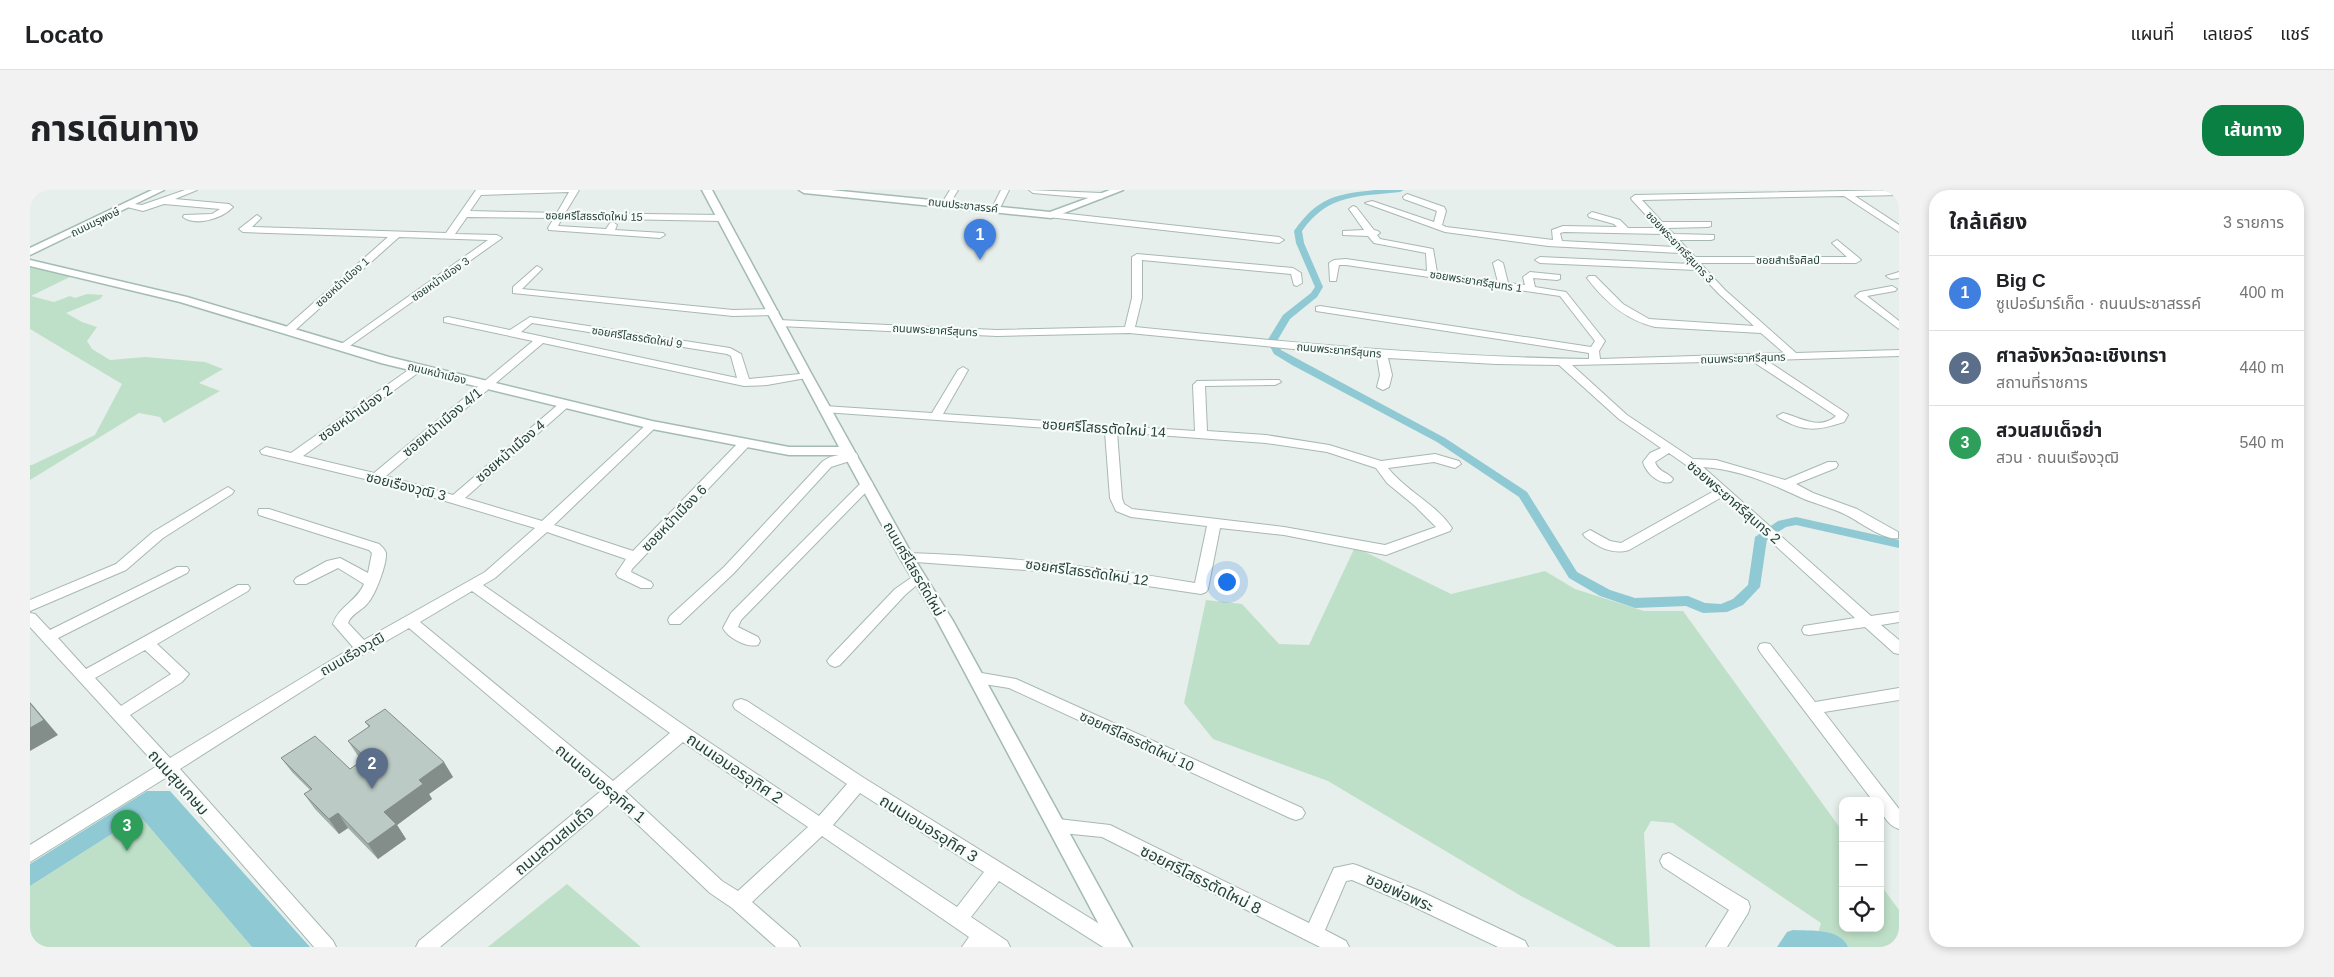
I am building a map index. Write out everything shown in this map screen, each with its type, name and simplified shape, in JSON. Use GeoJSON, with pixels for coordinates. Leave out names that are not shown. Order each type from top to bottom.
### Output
{"type":"FeatureCollection","features":[{"type":"Feature","properties":{"kind":"street","name":"ถนนมรุพงษ์"},"geometry":{"type":"LineString","coordinates":[[30,252],[159,190]]}},
{"type":"Feature","properties":{"kind":"street"},"geometry":{"type":"LineString","coordinates":[[127,206],[143,208],[193,190]]}},
{"type":"Feature","properties":{"kind":"street"},"geometry":{"type":"LineString","coordinates":[[450,236],[479,192],[568,190]]}},
{"type":"Feature","properties":{"kind":"street"},"geometry":{"type":"LineString","coordinates":[[574,190],[552,228],[660,235]]}},
{"type":"Feature","properties":{"kind":"street","name":"ถนนศรีโสธรตัดใหม่"},"geometry":{"type":"LineString","coordinates":[[707,190],[824,409],[976,678],[1121,947]]}},
{"type":"Feature","properties":{"kind":"street","name":"ถนนประชาสรรค์"},"geometry":{"type":"LineString","coordinates":[[804,190],[996,208],[1050,215],[1118,190]]}},
{"type":"Feature","properties":{"kind":"street"},"geometry":{"type":"LineString","coordinates":[[946,203],[954,190]]}},
{"type":"Feature","properties":{"kind":"street"},"geometry":{"type":"LineString","coordinates":[[996,208],[1005,190]]}},
{"type":"Feature","properties":{"kind":"street"},"geometry":{"type":"LineString","coordinates":[[1033,190],[1101,196]]}},
{"type":"Feature","properties":{"kind":"street","name":"ซอยพระยาศรีสุนทร 3"},"geometry":{"type":"LineString","coordinates":[[1794,356],[1732,302],[1635,198],[1830,192],[1899,192]]}},
{"type":"Feature","properties":{"kind":"street"},"geometry":{"type":"LineString","coordinates":[[1846,193],[1899,229]]}},
{"type":"Feature","properties":{"kind":"street"},"geometry":{"type":"LineString","coordinates":[[1407,197],[1441,209],[1437,227]]}},
{"type":"Feature","properties":{"kind":"street"},"geometry":{"type":"LineString","coordinates":[[163,201],[229,207],[214,217],[187,217]]}},
{"type":"Feature","properties":{"kind":"street"},"geometry":{"type":"LineString","coordinates":[[1369,203],[1437,227],[1558,243],[1685,250]]}},
{"type":"Feature","properties":{"kind":"street"},"geometry":{"type":"LineString","coordinates":[[1353,209],[1377,241],[1401,257],[1430,252],[1432,274]]}},
{"type":"Feature","properties":{"kind":"street","name":"ซอยศรีโสธรตัดใหม่ 15"},"geometry":{"type":"LineString","coordinates":[[466,214],[722,218]]}},
{"type":"Feature","properties":{"kind":"street"},"geometry":{"type":"LineString","coordinates":[[1050,215],[1279,240]]}},
{"type":"Feature","properties":{"kind":"street"},"geometry":{"type":"LineString","coordinates":[[1592,215],[1617,222],[1625,230]]}},
{"type":"Feature","properties":{"kind":"street"},"geometry":{"type":"LineString","coordinates":[[609,232],[618,216]]}},
{"type":"Feature","properties":{"kind":"street","name":"ซอยหน้าเมือง 3"},"geometry":{"type":"LineString","coordinates":[[257,218],[243,229],[497,238],[344,348]]}},
{"type":"Feature","properties":{"kind":"street"},"geometry":{"type":"LineString","coordinates":[[1666,231],[1708,224]]}},
{"type":"Feature","properties":{"kind":"street"},"geometry":{"type":"LineString","coordinates":[[1558,243],[1555,232],[1563,229],[1666,231],[1710,237]]}},
{"type":"Feature","properties":{"kind":"street"},"geometry":{"type":"LineString","coordinates":[[1346,232],[1381,233]]}},
{"type":"Feature","properties":{"kind":"street","name":"ซอยหน้าเมือง 1"},"geometry":{"type":"LineString","coordinates":[[288,331],[397,234]]}},
{"type":"Feature","properties":{"kind":"street","name":"ซอยสำเร็จศิลป์"},"geometry":{"type":"LineString","coordinates":[[1697,264],[1856,260],[1837,244]]}},
{"type":"Feature","properties":{"kind":"street"},"geometry":{"type":"LineString","coordinates":[[1129,330],[1137,298],[1137,257],[1293,271],[1296,273],[1296,283]]}},
{"type":"Feature","properties":{"kind":"street","name":"ซอยพระยาศรีสุนทร 1"},"geometry":{"type":"LineString","coordinates":[[1333,279],[1334,264],[1339,261],[1401,257],[1432,274],[1557,293],[1567,297],[1600,341],[1595,357]]}},
{"type":"Feature","properties":{"kind":"street"},"geometry":{"type":"LineString","coordinates":[[1540,260],[1697,264]]}},
{"type":"Feature","properties":{"kind":"street","name":"ถนนหน้าเมือง"},"geometry":{"type":"LineString","coordinates":[[30,263],[183,300],[418,368],[652,425],[744,444],[804,452],[850,453]]}},
{"type":"Feature","properties":{"kind":"street"},"geometry":{"type":"LineString","coordinates":[[1498,263],[1504,285]]}},
{"type":"Feature","properties":{"kind":"street","name":"ถนนพระยาศรีสุนทร"},"geometry":{"type":"LineString","coordinates":[[537,269],[516,291],[776,318],[997,334],[1129,330],[1382,354],[1487,361],[1563,363],[1595,357],[1754,358],[1899,353]]}},
{"type":"Feature","properties":{"kind":"street"},"geometry":{"type":"LineString","coordinates":[[1531,289],[1528,277],[1530,276],[1557,277]]}},
{"type":"Feature","properties":{"kind":"street"},"geometry":{"type":"LineString","coordinates":[[1592,278],[1621,309],[1642,321],[1655,324],[1765,330]]}},
{"type":"Feature","properties":{"kind":"street"},"geometry":{"type":"LineString","coordinates":[[1892,289],[1860,296],[1899,326]]}},
{"type":"Feature","properties":{"kind":"street"},"geometry":{"type":"LineString","coordinates":[[1320,309],[1595,357]]}},
{"type":"Feature","properties":{"kind":"street","name":"ซอยศรีโสธรตัดใหม่ 9"},"geometry":{"type":"LineString","coordinates":[[448,320],[744,383],[767,382],[806,375]]}},
{"type":"Feature","properties":{"kind":"street","name":"ซอยศรีโสธรตัดใหม่ 9"},"geometry":{"type":"LineString","coordinates":[[512,334],[530,320],[730,351],[736,354],[744,383]]}},
{"type":"Feature","properties":{"kind":"street","name":"ซอยหน้าเมือง 4/1"},"geometry":{"type":"LineString","coordinates":[[375,479],[540,341]]}},
{"type":"Feature","properties":{"kind":"street"},"geometry":{"type":"LineString","coordinates":[[1382,354],[1386,375],[1386,382],[1383,388]]}},
{"type":"Feature","properties":{"kind":"street"},"geometry":{"type":"LineString","coordinates":[[1754,358],[1842,415],[1840,420],[1813,428],[1801,425],[1783,416]]}},
{"type":"Feature","properties":{"kind":"street","name":"ซอยพระยาศรีสุนทร 2"},"geometry":{"type":"LineString","coordinates":[[1563,363],[1623,417],[1690,462],[1899,648]]}},
{"type":"Feature","properties":{"kind":"street","name":"ซอยหน้าเมือง 2"},"geometry":{"type":"LineString","coordinates":[[293,457],[418,368]]}},
{"type":"Feature","properties":{"kind":"street"},"geometry":{"type":"LineString","coordinates":[[935,417],[963,370]]}},
{"type":"Feature","properties":{"kind":"street"},"geometry":{"type":"LineString","coordinates":[[1201,434],[1200,383],[1276,382]]}},
{"type":"Feature","properties":{"kind":"street","name":"ซอยหน้าเมือง 4"},"geometry":{"type":"LineString","coordinates":[[456,499],[565,404]]}},
{"type":"Feature","properties":{"kind":"street","name":"ซอยศรีโสธรตัดใหม่ 14"},"geometry":{"type":"LineString","coordinates":[[824,409],[1201,434],[1300,444],[1349,455],[1380,465],[1435,458],[1455,464]]}},
{"type":"Feature","properties":{"kind":"street","name":"ถนนเรืองวุฒิ"},"geometry":{"type":"LineString","coordinates":[[30,854],[363,648],[473,585],[515,554],[652,425]]}},
{"type":"Feature","properties":{"kind":"street"},"geometry":{"type":"LineString","coordinates":[[1111,428],[1116,498],[1117,506],[1121,510],[1214,524],[1284,531],[1386,550],[1445,528],[1420,503],[1391,480],[1380,465]]}},
{"type":"Feature","properties":{"kind":"street","name":"ซอยหน้าเมือง 6"},"geometry":{"type":"LineString","coordinates":[[646,585],[623,574],[626,567],[744,444]]}},
{"type":"Feature","properties":{"kind":"street"},"geometry":{"type":"LineString","coordinates":[[1667,479],[1654,472],[1649,467],[1649,462],[1654,456],[1669,448]]}},
{"type":"Feature","properties":{"kind":"street","name":"ซอยเรืองวุฒิ 3"},"geometry":{"type":"LineString","coordinates":[[266,452],[293,457],[456,499],[546,525],[636,557]]}},
{"type":"Feature","properties":{"kind":"street"},"geometry":{"type":"LineString","coordinates":[[675,620],[728,570],[827,464],[850,453]]}},
{"type":"Feature","properties":{"kind":"street"},"geometry":{"type":"LineString","coordinates":[[1690,462],[1716,464],[1786,484],[1809,496],[1852,512],[1893,535]]}},
{"type":"Feature","properties":{"kind":"street"},"geometry":{"type":"LineString","coordinates":[[1786,484],[1832,465]]}},
{"type":"Feature","properties":{"kind":"street"},"geometry":{"type":"LineString","coordinates":[[753,641],[733,632],[730,628],[736,617],[867,484]]}},
{"type":"Feature","properties":{"kind":"street"},"geometry":{"type":"LineString","coordinates":[[30,606],[121,568],[158,534],[228,491]]}},
{"type":"Feature","properties":{"kind":"street"},"geometry":{"type":"LineString","coordinates":[[1590,534],[1604,546],[1624,547],[1723,491]]}},
{"type":"Feature","properties":{"kind":"street"},"geometry":{"type":"LineString","coordinates":[[264,512],[374,547],[379,552],[379,560],[364,598],[343,615],[340,624],[363,648]]}},
{"type":"Feature","properties":{"kind":"street","name":"ซอยศรีโสธรตัดใหม่ 12"},"geometry":{"type":"LineString","coordinates":[[907,558],[973,559],[1036,564],[1088,570],[1201,589],[1214,524]]}},
{"type":"Feature","properties":{"kind":"street"},"geometry":{"type":"LineString","coordinates":[[301,581],[332,564],[340,563],[370,581]]}},
{"type":"Feature","properties":{"kind":"street"},"geometry":{"type":"LineString","coordinates":[[48,638],[182,570]]}},
{"type":"Feature","properties":{"kind":"street"},"geometry":{"type":"LineString","coordinates":[[835,661],[900,592],[918,578]]}},
{"type":"Feature","properties":{"kind":"street","name":"ถนนเอมอรอุทิศ 2"},"geometry":{"type":"LineString","coordinates":[[473,585],[682,733],[822,826],[958,920],[977,941],[1000,947]]}},
{"type":"Feature","properties":{"kind":"street"},"geometry":{"type":"LineString","coordinates":[[85,677],[243,588]]}},
{"type":"Feature","properties":{"kind":"street"},"geometry":{"type":"LineString","coordinates":[[1809,630],[1899,617]]}},
{"type":"Feature","properties":{"kind":"street","name":"ถนนสุขเกษม"},"geometry":{"type":"LineString","coordinates":[[30,618],[168,767],[326,947]]}},
{"type":"Feature","properties":{"kind":"street","name":"ถนนเอมอรอุทิศ 1"},"geometry":{"type":"LineString","coordinates":[[410,621],[612,792],[716,887],[739,902],[790,947]]}},
{"type":"Feature","properties":{"kind":"street"},"geometry":{"type":"LineString","coordinates":[[118,715],[181,676],[146,643]]}},
{"type":"Feature","properties":{"kind":"street"},"geometry":{"type":"LineString","coordinates":[[1765,648],[1899,822]]}},
{"type":"Feature","properties":{"kind":"street","name":"ซอยศรีโสธรตัดใหม่ 10"},"geometry":{"type":"LineString","coordinates":[[976,678],[1010,683],[1296,813]]}},
{"type":"Feature","properties":{"kind":"street"},"geometry":{"type":"LineString","coordinates":[[1813,708],[1899,694]]}},
{"type":"Feature","properties":{"kind":"street","name":"ถนนเอมอรอุทิศ 3"},"geometry":{"type":"LineString","coordinates":[[741,705],[858,783],[1121,947]]}},
{"type":"Feature","properties":{"kind":"street","name":"ถนนสวนสมเด็จ"},"geometry":{"type":"LineString","coordinates":[[426,947],[682,733]]}},
{"type":"Feature","properties":{"kind":"street"},"geometry":{"type":"LineString","coordinates":[[739,902],[822,826],[858,783]]}},
{"type":"Feature","properties":{"kind":"street","name":"ซอยศรีโสธรตัดใหม่ 8"},"geometry":{"type":"LineString","coordinates":[[1058,828],[1081,827],[1104,830],[1339,947]]}},
{"type":"Feature","properties":{"kind":"street"},"geometry":{"type":"LineString","coordinates":[[1669,861],[1741,907],[1716,947]]}},
{"type":"Feature","properties":{"kind":"street"},"geometry":{"type":"LineString","coordinates":[[958,920],[996,870]]}},
{"type":"Feature","properties":{"kind":"street","name":"ซอยพ่อพระ"},"geometry":{"type":"LineString","coordinates":[[1314,934],[1340,874],[1353,872],[1416,898],[1518,947]]}},
{"type":"Feature","properties":{"kind":"green space"},"geometry":{"type":"Polygon","coordinates":[[[30,263],[76,274],[31,296],[54,302],[70,296],[75,298],[87,294],[103,295],[100,299],[66,313],[82,322],[97,327],[87,341],[92,349],[110,360],[145,357],[205,362],[223,369],[199,383],[220,391],[164,423],[160,417],[139,413],[30,480],[30,465],[95,435],[122,384],[30,329],[30,263]]]}},
{"type":"Feature","properties":{"kind":"green space"},"geometry":{"type":"Polygon","coordinates":[[[1355,547],[1451,594],[1545,571],[1575,589],[1644,611],[1683,611],[1839,826],[1839,932],[1884,932],[1884,889],[1899,910],[1899,947],[1814,947],[1821,923],[1673,823],[1651,821],[1644,833],[1650,947],[1617,947],[1521,896],[1328,781],[1213,739],[1184,703],[1206,600],[1242,604],[1279,644],[1309,645],[1355,547]]]}},
{"type":"Feature","properties":{"kind":"green space"},"geometry":{"type":"Polygon","coordinates":[[[140,816],[252,947],[30,947],[30,886],[140,816]]]}},
{"type":"Feature","properties":{"kind":"green space"},"geometry":{"type":"Polygon","coordinates":[[[567,884],[641,947],[487,947],[489,946],[567,884]]]}},
{"type":"Feature","properties":{"kind":"water"},"geometry":{"type":"Polygon","coordinates":[[[147,791],[170,791],[310,947],[252,947],[140,816],[30,886],[30,864],[147,791]]]}},
{"type":"Feature","properties":{"kind":"building"},"geometry":{"type":"Polygon","coordinates":[[[30,703],[44,720],[30,728],[30,703]]]}},
{"type":"Feature","properties":{"kind":"building"},"geometry":{"type":"Polygon","coordinates":[[[385,709],[444,762],[419,780],[423,784],[384,812],[396,824],[368,844],[338,813],[329,819],[304,794],[312,789],[281,758],[315,736],[350,769],[366,758],[348,741],[370,726],[365,722],[385,709]]]}},
{"type":"Feature","properties":{"kind":"waterway"},"geometry":{"type":"LineString","coordinates":[[1400,190],[1359,194],[1338,199],[1319,207],[1310,215],[1298,231],[1300,243],[1319,287],[1314,295],[1286,317],[1272,341],[1277,352],[1441,440],[1523,495],[1573,575],[1605,593],[1635,603],[1688,601],[1703,608],[1722,609],[1738,602],[1754,587],[1761,537],[1782,524],[1796,521],[1899,544]]}},
{"type":"Feature","properties":{"kind":"waterway"},"geometry":{"type":"LineString","coordinates":[[1786,947],[1793,938],[1829,941],[1839,947]]}},
{"type":"Feature","properties":{"kind":"place","name":"Big C"},"geometry":{"type":"Point","coordinates":[980,260]}},
{"type":"Feature","properties":{"kind":"place","name":"ศาลจังหวัดฉะเชิงเทรา"},"geometry":{"type":"Point","coordinates":[372,789]}},
{"type":"Feature","properties":{"kind":"place","name":"สวนสมเด็จย่า"},"geometry":{"type":"Point","coordinates":[127,851]}}]}
